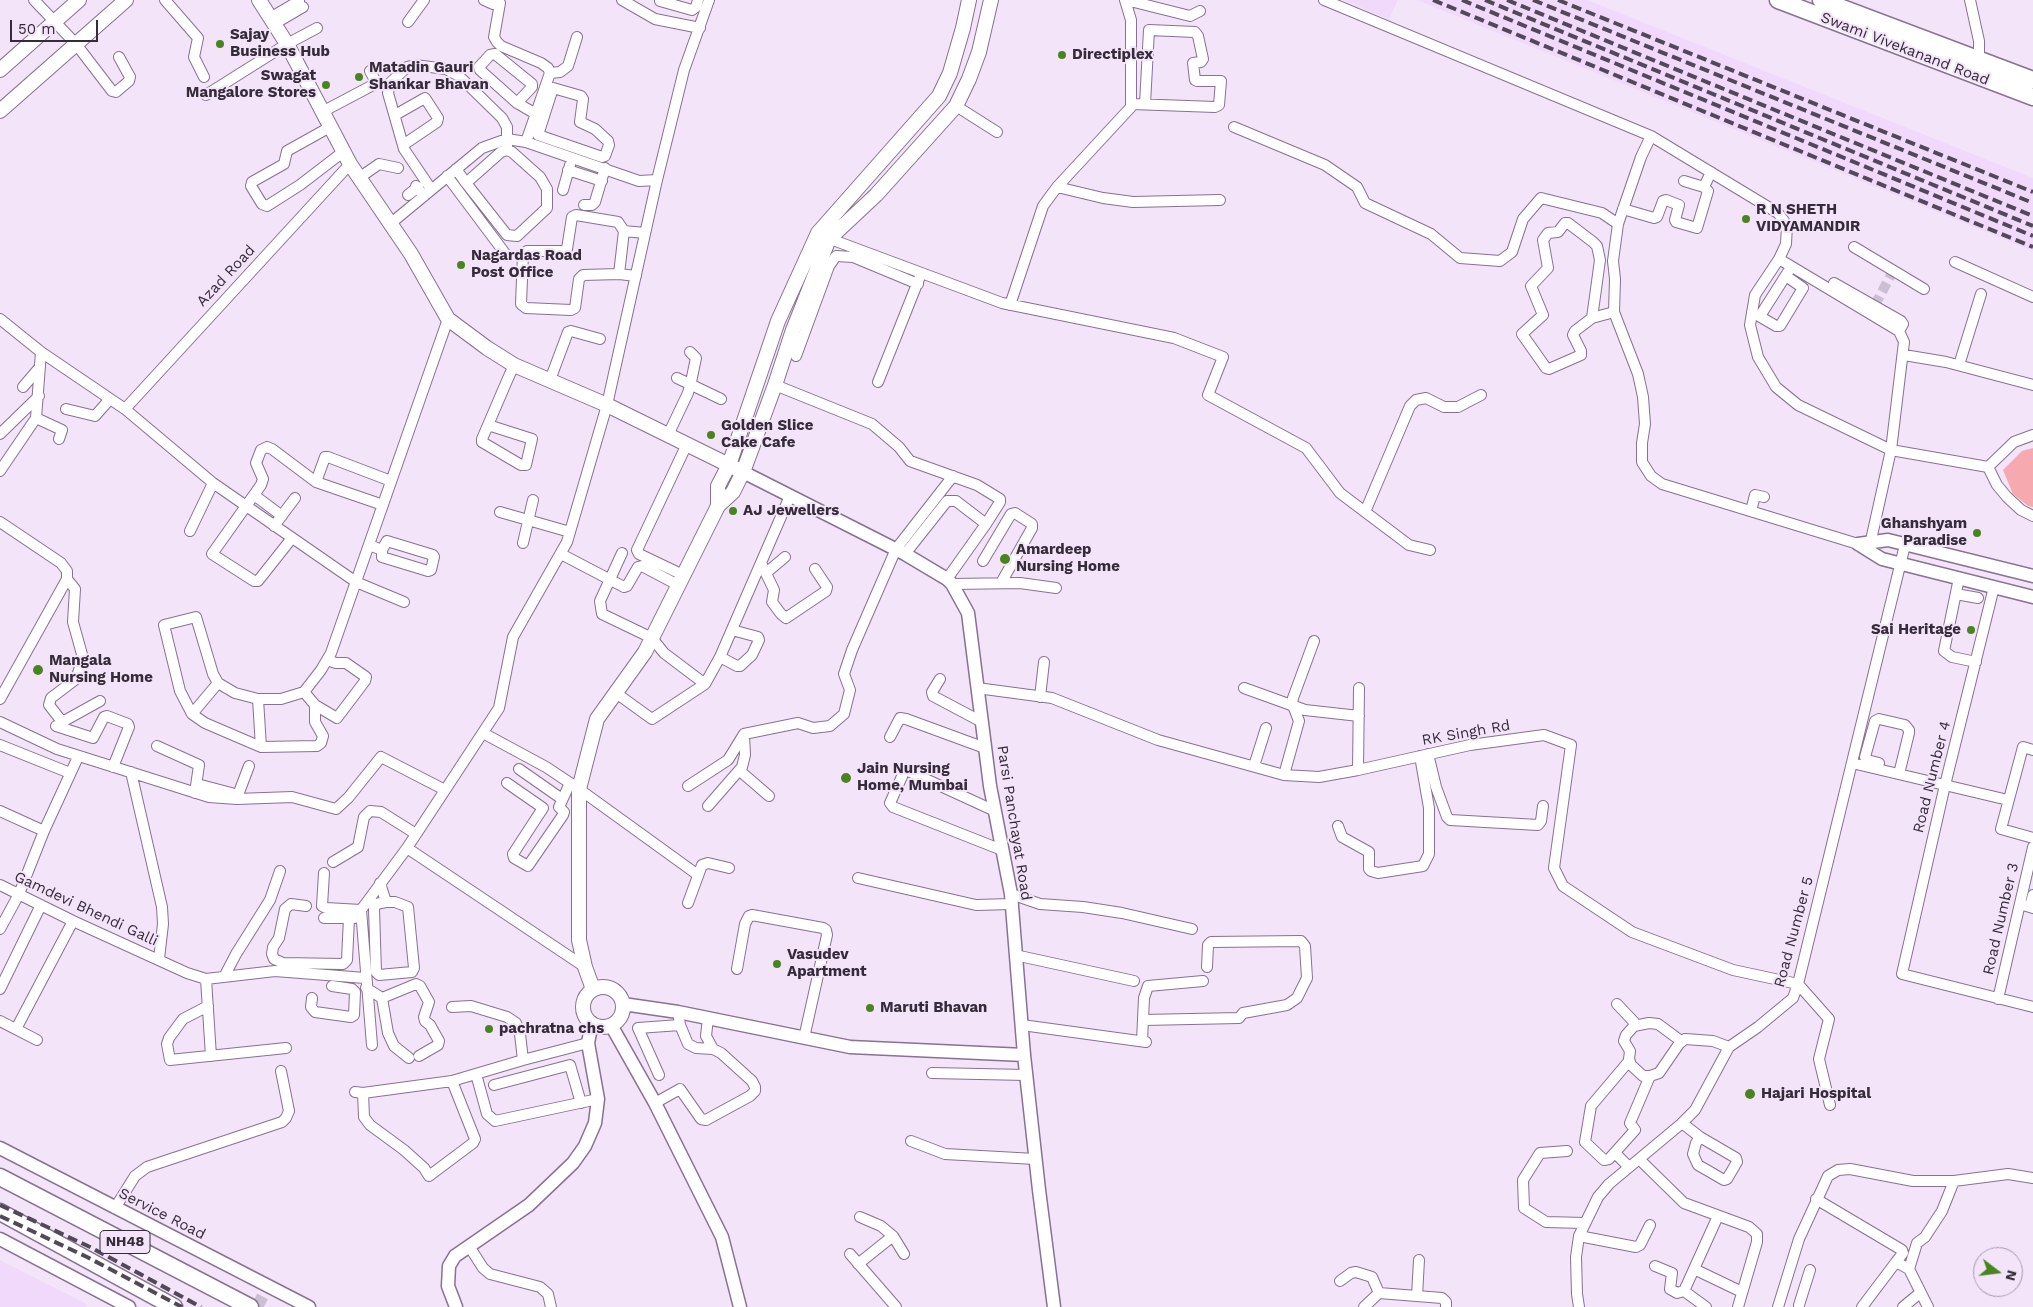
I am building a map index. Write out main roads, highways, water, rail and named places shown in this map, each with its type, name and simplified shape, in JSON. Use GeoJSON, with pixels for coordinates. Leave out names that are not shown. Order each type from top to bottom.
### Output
{"type":"FeatureCollection","features":[{"type":"Feature","properties":{"kind":"main road"},"geometry":{"type":"LineString","coordinates":[[0,70],[80,0]]}},
{"type":"Feature","properties":{"kind":"main road"},"geometry":{"type":"LineString","coordinates":[[0,111],[126,0]]}},
{"type":"Feature","properties":{"kind":"main road"},"geometry":{"type":"LineString","coordinates":[[259,0],[287,44],[350,164],[411,254],[448,318],[487,348],[514,365],[606,405],[743,472]]}},
{"type":"Feature","properties":{"kind":"main road"},"geometry":{"type":"LineString","coordinates":[[718,506],[718,486],[729,465],[778,321],[824,236],[939,96],[950,73],[963,28],[968,0]]}},
{"type":"Feature","properties":{"kind":"main road"},"geometry":{"type":"LineString","coordinates":[[593,989],[585,967],[579,940],[575,786],[597,719],[645,652],[718,506],[733,492],[743,472],[775,386],[815,289],[824,236],[876,195],[956,106],[970,79],[979,52],[991,0]]}},
{"type":"Feature","properties":{"kind":"main road","name":"Swami Vivekanand Road"},"geometry":{"type":"LineString","coordinates":[[1821,0],[2033,80]]}},
{"type":"Feature","properties":{"kind":"main road","name":"Swami Vivekanand Road"},"geometry":{"type":"LineString","coordinates":[[1781,1],[2033,97]]}},
{"type":"Feature","properties":{"kind":"main road"},"geometry":{"type":"LineString","coordinates":[[600,987],[612,989],[621,998],[623,1004],[621,1017],[611,1025],[598,1026],[592,1024],[584,1013],[585,999],[593,989],[600,987]]}},
{"type":"Feature","properties":{"kind":"main road","name":"NH48"},"geometry":{"type":"LineString","coordinates":[[0,1177],[250,1307]]}},
{"type":"Feature","properties":{"kind":"main road","name":"NH48"},"geometry":{"type":"LineString","coordinates":[[0,1212],[174,1307]]}},
{"type":"Feature","properties":{"kind":"tunnel"},"geometry":{"type":"LineString","coordinates":[[1875,305],[1892,273]]}},
{"type":"Feature","properties":{"kind":"tunnel"},"geometry":{"type":"LineString","coordinates":[[257,1307],[268,1286]]}},
{"type":"Feature","properties":{"kind":"railway"},"geometry":{"type":"LineString","coordinates":[[1433,0],[2033,247]]}},
{"type":"Feature","properties":{"kind":"railway"},"geometry":{"type":"LineString","coordinates":[[1462,0],[2033,236]]}},
{"type":"Feature","properties":{"kind":"railway"},"geometry":{"type":"LineString","coordinates":[[1485,0],[2033,226]]}},
{"type":"Feature","properties":{"kind":"railway"},"geometry":{"type":"LineString","coordinates":[[1507,0],[2033,216]]}},
{"type":"Feature","properties":{"kind":"railway"},"geometry":{"type":"LineString","coordinates":[[1533,0],[2033,203]]}},
{"type":"Feature","properties":{"kind":"railway"},"geometry":{"type":"LineString","coordinates":[[1558,0],[2033,192]]}},
{"type":"Feature","properties":{"kind":"railway"},"geometry":{"type":"LineString","coordinates":[[0,1205],[90,1247],[201,1307]]}},
{"type":"Feature","properties":{"kind":"railway"},"geometry":{"type":"LineString","coordinates":[[0,1216],[87,1257],[182,1307]]}},
{"type":"Feature","properties":{"kind":"place","name":"Sajay Business Hub"},"geometry":{"type":"Point","coordinates":[220,44]}},
{"type":"Feature","properties":{"kind":"place","name":"Directiplex"},"geometry":{"type":"Point","coordinates":[1062,55]}},
{"type":"Feature","properties":{"kind":"place","name":"Matadin Gauri Shankar Bhavan"},"geometry":{"type":"Point","coordinates":[359,77]}},
{"type":"Feature","properties":{"kind":"place","name":"Swagat Mangalore Stores"},"geometry":{"type":"Point","coordinates":[326,85]}},
{"type":"Feature","properties":{"kind":"place","name":"R N SHETH VIDYAMANDIR"},"geometry":{"type":"Point","coordinates":[1746,219]}},
{"type":"Feature","properties":{"kind":"place","name":"Nagardas Road Post Office"},"geometry":{"type":"Point","coordinates":[461,265]}},
{"type":"Feature","properties":{"kind":"place","name":"Golden Slice Cake Cafe"},"geometry":{"type":"Point","coordinates":[711,435]}},
{"type":"Feature","properties":{"kind":"place","name":"AJ Jewellers"},"geometry":{"type":"Point","coordinates":[733,511]}},
{"type":"Feature","properties":{"kind":"place","name":"Ghanshyam Paradise"},"geometry":{"type":"Point","coordinates":[1977,533]}},
{"type":"Feature","properties":{"kind":"place","name":"Amardeep Nursing Home"},"geometry":{"type":"Point","coordinates":[1005,559]}},
{"type":"Feature","properties":{"kind":"place","name":"Sai Heritage"},"geometry":{"type":"Point","coordinates":[1971,630]}},
{"type":"Feature","properties":{"kind":"place","name":"Mangala Nursing Home"},"geometry":{"type":"Point","coordinates":[38,670]}},
{"type":"Feature","properties":{"kind":"place","name":"Jain Nursing Home, Mumbai"},"geometry":{"type":"Point","coordinates":[846,778]}},
{"type":"Feature","properties":{"kind":"place","name":"Vasudev Apartment"},"geometry":{"type":"Point","coordinates":[777,964]}},
{"type":"Feature","properties":{"kind":"place","name":"Maruti Bhavan"},"geometry":{"type":"Point","coordinates":[870,1008]}},
{"type":"Feature","properties":{"kind":"place","name":"pachratna chs"},"geometry":{"type":"Point","coordinates":[489,1029]}},
{"type":"Feature","properties":{"kind":"place","name":"Hajari Hospital"},"geometry":{"type":"Point","coordinates":[1750,1094]}}]}
